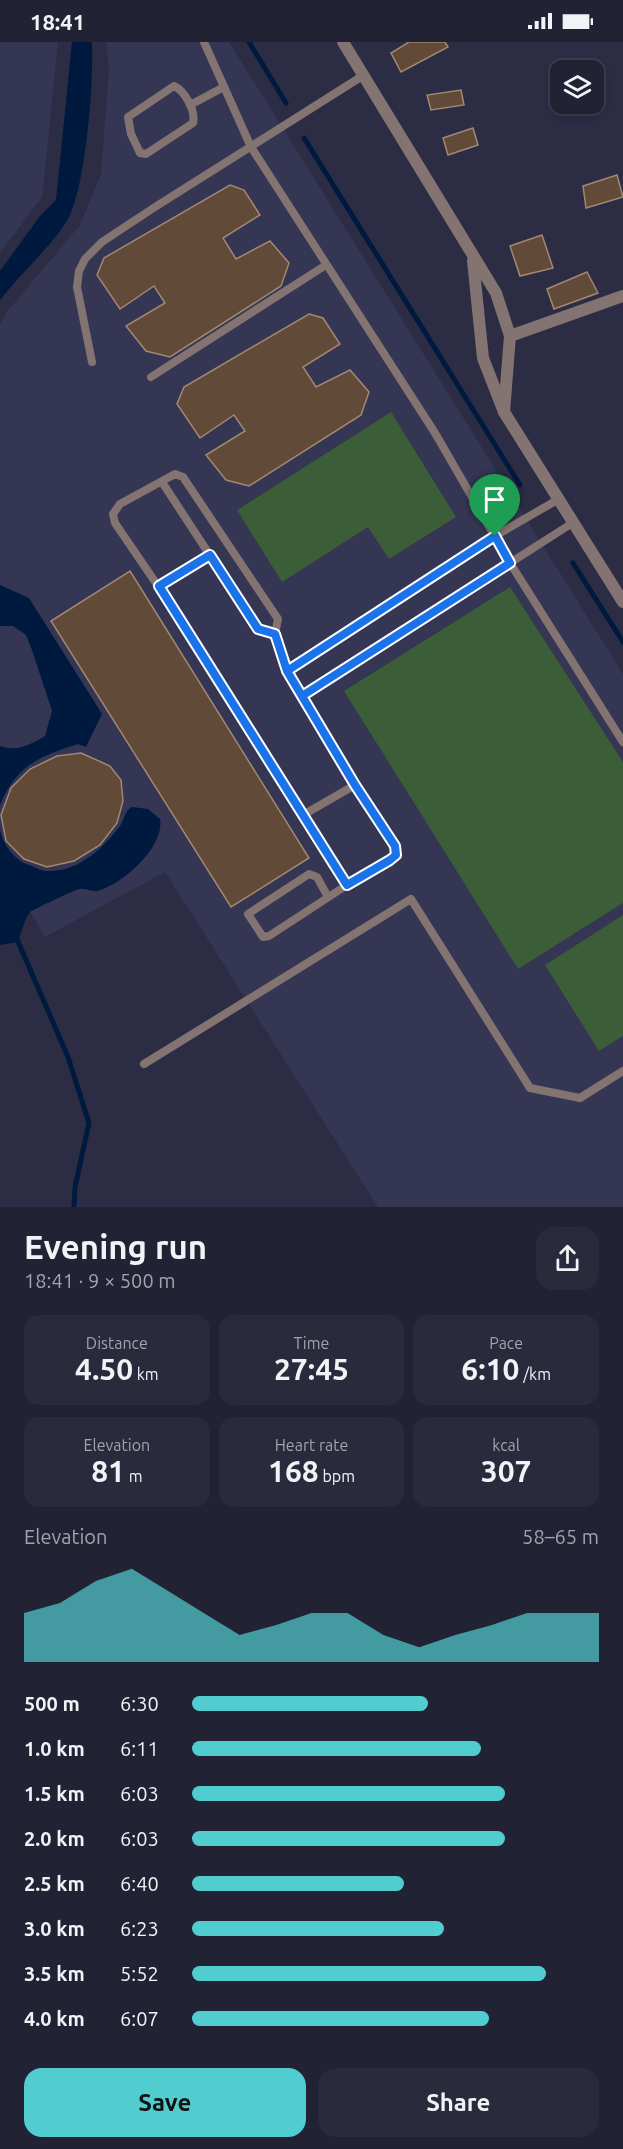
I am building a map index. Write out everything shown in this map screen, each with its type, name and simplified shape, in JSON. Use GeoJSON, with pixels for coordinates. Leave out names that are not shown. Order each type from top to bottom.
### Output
{"type":"FeatureCollection","features":[{"type":"Feature","properties":{"kind":"street"},"geometry":{"type":"LineString","coordinates":[[344,42],[496,293],[510,336],[504,412]]}},
{"type":"Feature","properties":{"kind":"street"},"geometry":{"type":"LineString","coordinates":[[473,257],[483,358],[504,412],[623,602]]}},
{"type":"Feature","properties":{"kind":"street"},"geometry":{"type":"LineString","coordinates":[[510,336],[623,296]]}},
{"type":"Feature","properties":{"kind":"lane"},"geometry":{"type":"LineString","coordinates":[[204,42],[251,147],[435,433],[510,563],[623,742]]}},
{"type":"Feature","properties":{"kind":"lane"},"geometry":{"type":"LineString","coordinates":[[92,362],[77,287],[79,271],[85,259],[111,236],[364,75]]}},
{"type":"Feature","properties":{"kind":"lane"},"geometry":{"type":"LineString","coordinates":[[174,86],[181,89],[190,105],[194,117],[189,128],[146,154],[136,149],[127,122],[131,113],[174,86]]}},
{"type":"Feature","properties":{"kind":"lane"},"geometry":{"type":"LineString","coordinates":[[190,105],[224,87]]}},
{"type":"Feature","properties":{"kind":"lane"},"geometry":{"type":"LineString","coordinates":[[151,377],[326,264]]}},
{"type":"Feature","properties":{"kind":"lane"},"geometry":{"type":"LineString","coordinates":[[328,897],[318,877],[309,874],[248,914],[259,933],[263,937],[269,936],[396,855],[395,846],[355,785],[287,671],[275,634],[278,619],[183,477],[175,474],[120,504],[113,514],[115,523],[159,586],[347,885]]}},
{"type":"Feature","properties":{"kind":"lane"},"geometry":{"type":"LineString","coordinates":[[162,482],[258,629],[275,634]]}},
{"type":"Feature","properties":{"kind":"lane"},"geometry":{"type":"LineString","coordinates":[[287,671],[495,536],[559,499]]}},
{"type":"Feature","properties":{"kind":"lane"},"geometry":{"type":"LineString","coordinates":[[302,696],[574,522]]}},
{"type":"Feature","properties":{"kind":"lane"},"geometry":{"type":"LineString","coordinates":[[159,586],[210,555]]}},
{"type":"Feature","properties":{"kind":"lane"},"geometry":{"type":"LineString","coordinates":[[303,815],[355,785]]}},
{"type":"Feature","properties":{"kind":"lane"},"geometry":{"type":"LineString","coordinates":[[144,1064],[411,899],[530,1088],[580,1098],[623,1071]]}},
{"type":"Feature","properties":{"kind":"shaded area"},"geometry":{"type":"Polygon","coordinates":[[[0,42],[58,42],[42,197],[0,253],[0,42]]]}},
{"type":"Feature","properties":{"kind":"shaded area"},"geometry":{"type":"Polygon","coordinates":[[[72,42],[92,42],[88,133],[80,183],[68,219],[0,300],[0,271],[40,216],[56,200],[72,42]]]}},
{"type":"Feature","properties":{"kind":"shaded area"},"geometry":{"type":"Polygon","coordinates":[[[106,42],[229,42],[623,674],[623,1207],[378,1207],[165,872],[45,937],[0,859],[0,324],[7,312],[80,225],[101,174],[109,70],[106,42]]]}},
{"type":"Feature","properties":{"kind":"shaded area"},"geometry":{"type":"Polygon","coordinates":[[[0,585],[29,598],[102,714],[86,747],[78,744],[30,764],[13,781],[0,805],[0,746],[23,747],[45,736],[52,711],[26,635],[13,626],[0,626],[0,585]]]}},
{"type":"Feature","properties":{"kind":"shaded area"},"geometry":{"type":"Polygon","coordinates":[[[132,807],[148,809],[160,819],[160,830],[156,841],[140,863],[107,887],[95,891],[79,889],[33,910],[26,919],[18,942],[0,945],[0,830],[7,846],[24,863],[46,871],[58,871],[89,858],[106,843],[132,807]]]}},
{"type":"Feature","properties":{"kind":"green space"},"geometry":{"type":"Polygon","coordinates":[[[391,412],[456,517],[389,559],[368,527],[282,582],[237,510],[391,412]]]}},
{"type":"Feature","properties":{"kind":"green space"},"geometry":{"type":"Polygon","coordinates":[[[510,587],[623,762],[623,903],[518,969],[344,691],[510,587]]]}},
{"type":"Feature","properties":{"kind":"green space"},"geometry":{"type":"Polygon","coordinates":[[[623,915],[623,1036],[599,1051],[545,965],[623,915]]]}},
{"type":"Feature","properties":{"kind":"building"},"geometry":{"type":"Polygon","coordinates":[[[409,42],[445,42],[448,47],[401,72],[391,53],[409,42]]]}},
{"type":"Feature","properties":{"kind":"building"},"geometry":{"type":"Polygon","coordinates":[[[461,90],[464,105],[431,110],[427,95],[461,90]]]}},
{"type":"Feature","properties":{"kind":"building"},"geometry":{"type":"Polygon","coordinates":[[[473,128],[478,145],[448,155],[443,138],[473,128]]]}},
{"type":"Feature","properties":{"kind":"building"},"geometry":{"type":"Polygon","coordinates":[[[617,175],[623,197],[586,208],[583,186],[617,175]]]}},
{"type":"Feature","properties":{"kind":"building"},"geometry":{"type":"Polygon","coordinates":[[[230,185],[244,190],[260,215],[223,238],[236,259],[270,241],[289,263],[281,286],[170,357],[146,351],[126,326],[165,303],[154,286],[120,309],[97,275],[104,258],[230,185]]]}},
{"type":"Feature","properties":{"kind":"building"},"geometry":{"type":"Polygon","coordinates":[[[542,235],[553,268],[520,276],[510,246],[542,235]]]}},
{"type":"Feature","properties":{"kind":"building"},"geometry":{"type":"Polygon","coordinates":[[[587,272],[598,293],[554,309],[547,289],[587,272]]]}},
{"type":"Feature","properties":{"kind":"building"},"geometry":{"type":"Polygon","coordinates":[[[309,314],[323,318],[340,344],[303,367],[316,387],[350,370],[369,392],[361,415],[249,486],[226,480],[206,455],[245,431],[234,415],[200,438],[177,404],[184,387],[309,314]]]}},
{"type":"Feature","properties":{"kind":"building"},"geometry":{"type":"Polygon","coordinates":[[[130,571],[309,858],[231,907],[51,621],[130,571]]]}},
{"type":"Feature","properties":{"kind":"building"},"geometry":{"type":"Polygon","coordinates":[[[81,753],[110,766],[121,780],[123,801],[117,823],[100,845],[74,861],[47,867],[24,859],[6,841],[1,815],[11,788],[30,769],[57,756],[81,753]]]}},
{"type":"Feature","properties":{"kind":"waterway"},"geometry":{"type":"LineString","coordinates":[[249,42],[286,103]]}},
{"type":"Feature","properties":{"kind":"waterway"},"geometry":{"type":"LineString","coordinates":[[304,138],[520,485]]}},
{"type":"Feature","properties":{"kind":"waterway"},"geometry":{"type":"LineString","coordinates":[[573,563],[623,642]]}},
{"type":"Feature","properties":{"kind":"waterway"},"geometry":{"type":"LineString","coordinates":[[16,937],[68,1057],[89,1123],[75,1187],[74,1207]]}},
{"type":"Feature","properties":{"kind":"route"},"geometry":{"type":"LineString","coordinates":[[495,536],[287,671],[355,785],[395,846],[396,855],[390,860],[347,885],[159,586],[210,555],[258,629],[264,633],[275,634],[287,671],[302,696],[510,563],[495,536]]}}]}
